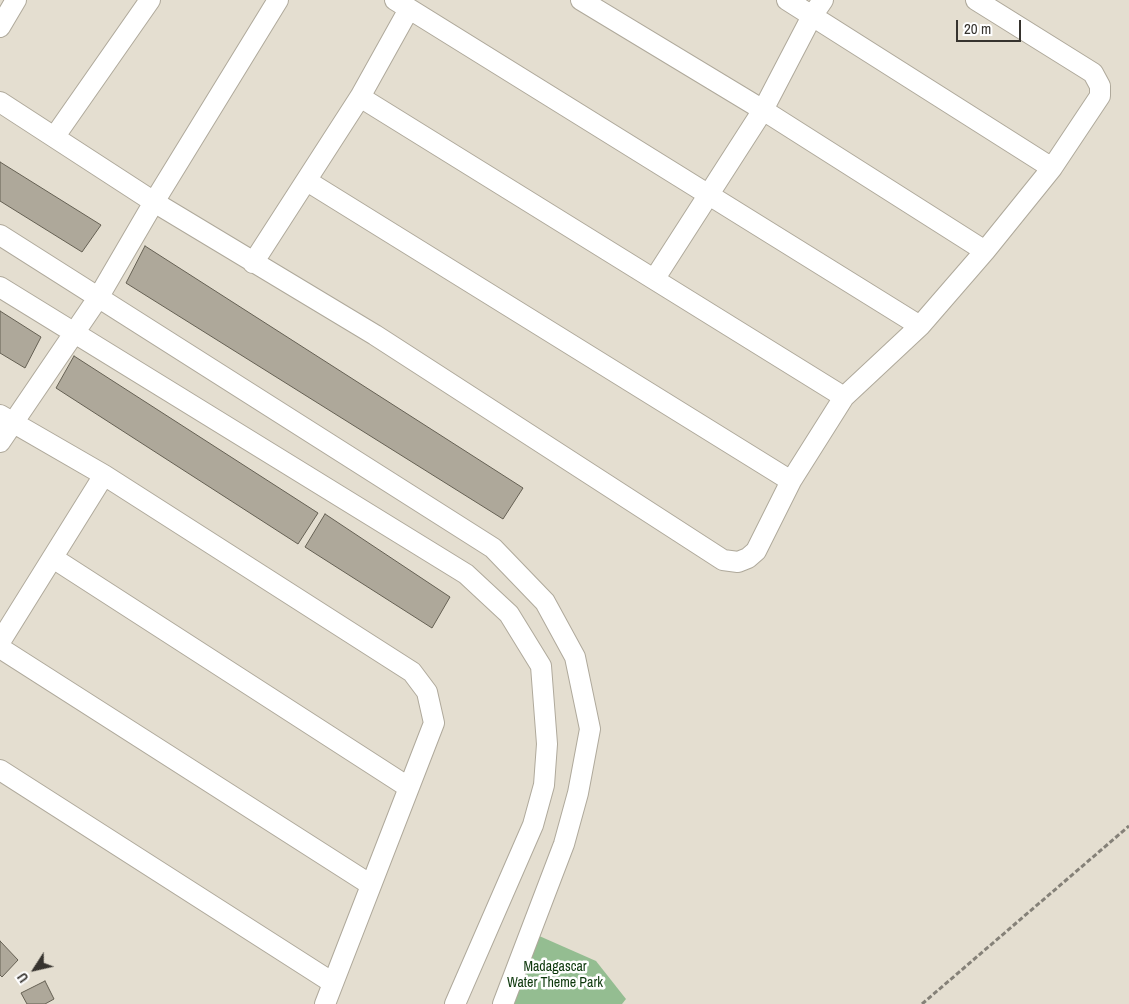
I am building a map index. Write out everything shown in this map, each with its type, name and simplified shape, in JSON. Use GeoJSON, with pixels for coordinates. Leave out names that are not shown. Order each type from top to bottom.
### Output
{"type":"FeatureCollection","features":[{"type":"Feature","properties":{"kind":"street"},"geometry":{"type":"LineString","coordinates":[[0,27],[16,0]]}},
{"type":"Feature","properties":{"kind":"street"},"geometry":{"type":"LineString","coordinates":[[55,136],[150,0]]}},
{"type":"Feature","properties":{"kind":"street"},"geometry":{"type":"LineString","coordinates":[[0,442],[6,419],[98,298],[154,202],[278,0]]}},
{"type":"Feature","properties":{"kind":"street"},"geometry":{"type":"LineString","coordinates":[[581,0],[763,110],[985,251]]}},
{"type":"Feature","properties":{"kind":"street"},"geometry":{"type":"LineString","coordinates":[[787,0],[817,8],[1052,168]]}},
{"type":"Feature","properties":{"kind":"street"},"geometry":{"type":"LineString","coordinates":[[0,102],[154,202],[375,335],[723,560],[738,562],[748,558],[756,551],[791,481],[844,397],[920,326],[985,251],[1052,168],[1100,96],[1100,86],[1093,73],[976,0]]}},
{"type":"Feature","properties":{"kind":"street"},"geometry":{"type":"LineString","coordinates":[[253,263],[360,96],[402,4],[920,326]]}},
{"type":"Feature","properties":{"kind":"street"},"geometry":{"type":"LineString","coordinates":[[655,278],[763,110],[817,8]]}},
{"type":"Feature","properties":{"kind":"street"},"geometry":{"type":"LineString","coordinates":[[360,96],[844,397]]}},
{"type":"Feature","properties":{"kind":"street"},"geometry":{"type":"LineString","coordinates":[[307,181],[791,481]]}},
{"type":"Feature","properties":{"kind":"street"},"geometry":{"type":"LineString","coordinates":[[0,235],[493,548],[545,602],[575,657],[590,729],[578,793],[564,844],[503,1004]]}},
{"type":"Feature","properties":{"kind":"street"},"geometry":{"type":"LineString","coordinates":[[0,287],[466,574],[509,614],[541,666],[547,744],[544,785],[533,825],[454,1004]]}},
{"type":"Feature","properties":{"kind":"street"},"geometry":{"type":"LineString","coordinates":[[6,419],[104,476],[412,672],[427,692],[434,723],[325,1004]]}},
{"type":"Feature","properties":{"kind":"street"},"geometry":{"type":"LineString","coordinates":[[0,642],[104,476]]}},
{"type":"Feature","properties":{"kind":"street"},"geometry":{"type":"LineString","coordinates":[[53,558],[408,787]]}},
{"type":"Feature","properties":{"kind":"street"},"geometry":{"type":"LineString","coordinates":[[0,648],[371,885]]}},
{"type":"Feature","properties":{"kind":"street"},"geometry":{"type":"LineString","coordinates":[[0,770],[333,982]]}},
{"type":"Feature","properties":{"kind":"path"},"geometry":{"type":"LineString","coordinates":[[922,1004],[1129,826]]}},
{"type":"Feature","properties":{"kind":"green space","name":"Madagascar Water Theme Park"},"geometry":{"type":"Polygon","coordinates":[[[537,935],[596,961],[626,999],[622,1004],[509,1004],[537,935]]]}},
{"type":"Feature","properties":{"kind":"building"},"geometry":{"type":"Polygon","coordinates":[[[0,162],[101,225],[82,252],[0,201],[0,162]]]}},
{"type":"Feature","properties":{"kind":"building"},"geometry":{"type":"Polygon","coordinates":[[[145,246],[523,488],[503,519],[126,283],[145,246]]]}},
{"type":"Feature","properties":{"kind":"building"},"geometry":{"type":"Polygon","coordinates":[[[0,311],[41,337],[25,368],[0,353],[0,311]]]}},
{"type":"Feature","properties":{"kind":"building"},"geometry":{"type":"Polygon","coordinates":[[[74,356],[318,513],[298,544],[56,388],[74,356]]]}},
{"type":"Feature","properties":{"kind":"building"},"geometry":{"type":"Polygon","coordinates":[[[325,514],[450,597],[432,628],[305,547],[325,514]]]}},
{"type":"Feature","properties":{"kind":"building"},"geometry":{"type":"Polygon","coordinates":[[[0,941],[18,960],[2,977],[0,975],[0,941]]]}},
{"type":"Feature","properties":{"kind":"building"},"geometry":{"type":"Polygon","coordinates":[[[45,981],[54,999],[45,1004],[27,1004],[21,993],[45,981]]]}}]}
